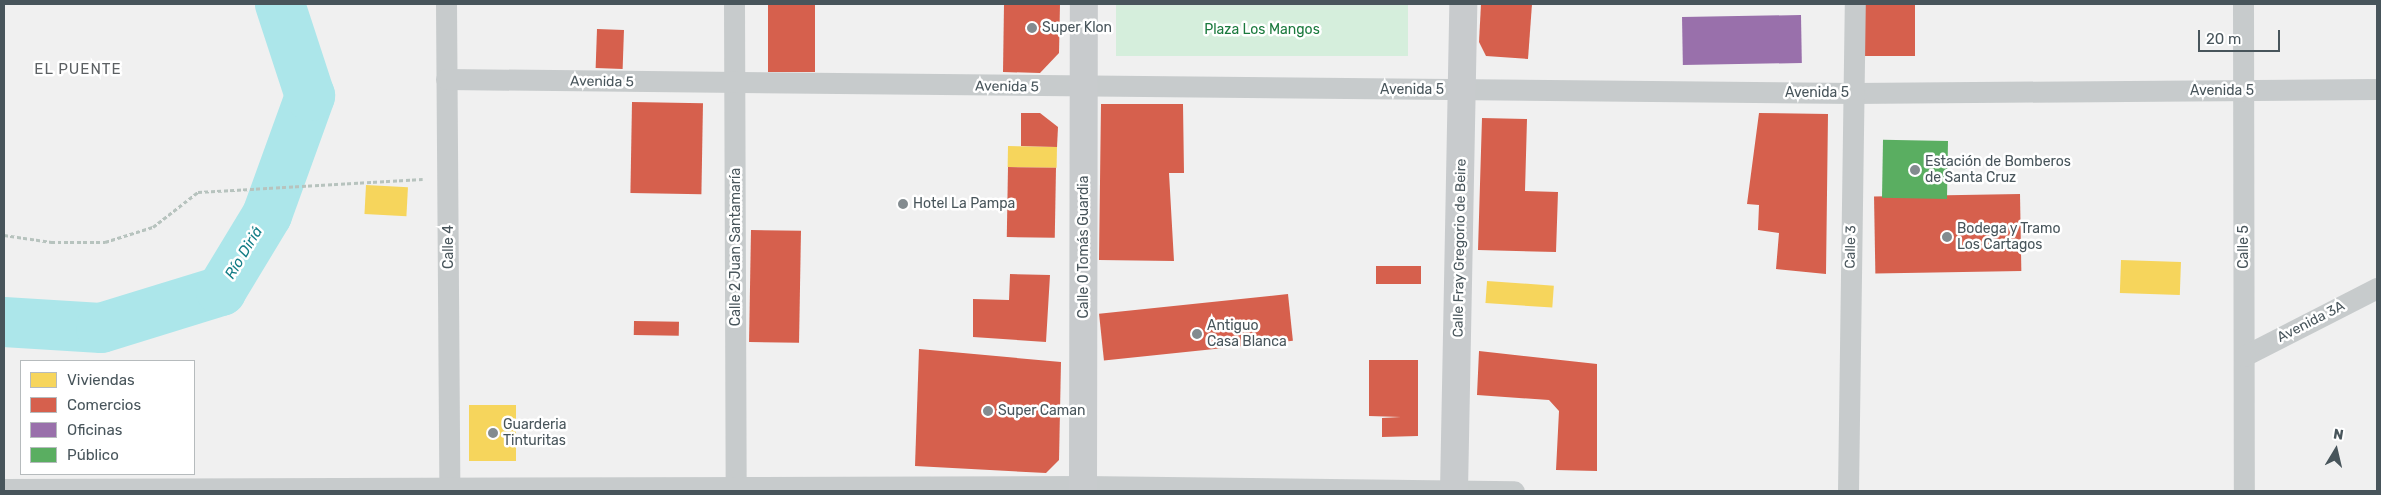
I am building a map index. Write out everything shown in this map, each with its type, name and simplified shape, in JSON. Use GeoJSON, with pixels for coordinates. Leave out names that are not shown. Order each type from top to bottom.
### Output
{"type":"FeatureCollection","features":[{"type":"Feature","properties":{"kind":"street","name":"Calle 4"},"geometry":{"type":"LineString","coordinates":[[446,4],[446,79],[450,178],[449,490]]}},
{"type":"Feature","properties":{"kind":"street","name":"Calle 2 Juan Santamaría"},"geometry":{"type":"LineString","coordinates":[[734,4],[736,489]]}},
{"type":"Feature","properties":{"kind":"street","name":"Calle 0 Tomás Guardia"},"geometry":{"type":"LineString","coordinates":[[1083,489],[1084,4]]}},
{"type":"Feature","properties":{"kind":"street","name":"Calle Fray Gregorio de Beire"},"geometry":{"type":"LineString","coordinates":[[1454,491],[1463,90],[1463,4]]}},
{"type":"Feature","properties":{"kind":"street","name":"Calle 3"},"geometry":{"type":"LineString","coordinates":[[1848,491],[1855,4]]}},
{"type":"Feature","properties":{"kind":"street","name":"Calle 5"},"geometry":{"type":"LineString","coordinates":[[2243,4],[2244,491]]}},
{"type":"Feature","properties":{"kind":"street","name":"Avenida 5"},"geometry":{"type":"LineString","coordinates":[[446,79],[1085,88],[1853,93],[2377,89]]}},
{"type":"Feature","properties":{"kind":"street","name":"Avenida 3A"},"geometry":{"type":"LineString","coordinates":[[2244,356],[2377,288]]}},
{"type":"Feature","properties":{"kind":"street"},"geometry":{"type":"LineString","coordinates":[[4,489],[1514,491]]}},
{"type":"Feature","properties":{"kind":"path"},"geometry":{"type":"LineString","coordinates":[[4,235],[51,242],[105,242],[153,227],[198,192],[450,178]]}},
{"type":"Feature","properties":{"kind":"green space","name":"Plaza Los Mangos"},"geometry":{"type":"Polygon","coordinates":[[[1116,4],[1408,4],[1408,56],[1116,56],[1116,4]]]}},
{"type":"Feature","properties":{"kind":"building: Viviendas"},"geometry":{"type":"Polygon","coordinates":[[[1008,146],[1057,147],[1057,168],[1008,167],[1008,146]]]}},
{"type":"Feature","properties":{"kind":"building: Viviendas"},"geometry":{"type":"Polygon","coordinates":[[[366,185],[408,187],[406,216],[364,214],[366,185]]]}},
{"type":"Feature","properties":{"kind":"building: Viviendas"},"geometry":{"type":"Polygon","coordinates":[[[2121,260],[2181,262],[2180,295],[2120,293],[2121,260]]]}},
{"type":"Feature","properties":{"kind":"building: Viviendas"},"geometry":{"type":"Polygon","coordinates":[[[1487,281],[1554,286],[1552,308],[1485,303],[1487,281]]]}},
{"type":"Feature","properties":{"kind":"building: Viviendas","name":"Guarderia Tinturitas"},"geometry":{"type":"Polygon","coordinates":[[[469,405],[516,405],[516,461],[469,461],[469,405]]]}},
{"type":"Feature","properties":{"kind":"building: Comercios"},"geometry":{"type":"Polygon","coordinates":[[[768,4],[815,4],[815,72],[768,72],[768,4]]]}},
{"type":"Feature","properties":{"kind":"building: Comercios","name":"Super Klon"},"geometry":{"type":"Polygon","coordinates":[[[1004,4],[1060,4],[1059,53],[1040,73],[1003,72],[1004,4]]]}},
{"type":"Feature","properties":{"kind":"building: Comercios"},"geometry":{"type":"Polygon","coordinates":[[[1481,4],[1532,4],[1528,59],[1486,56],[1479,42],[1481,4]]]}},
{"type":"Feature","properties":{"kind":"building: Comercios"},"geometry":{"type":"Polygon","coordinates":[[[1865,4],[1915,4],[1915,56],[1865,56],[1865,4]]]}},
{"type":"Feature","properties":{"kind":"building: Comercios"},"geometry":{"type":"Polygon","coordinates":[[[597,29],[624,30],[623,69],[596,68],[597,29]]]}},
{"type":"Feature","properties":{"kind":"building: Comercios"},"geometry":{"type":"Polygon","coordinates":[[[632,102],[703,103],[701,194],[630,193],[632,102]]]}},
{"type":"Feature","properties":{"kind":"building: Comercios"},"geometry":{"type":"Polygon","coordinates":[[[1101,104],[1183,104],[1184,173],[1169,173],[1174,261],[1099,260],[1101,104]]]}},
{"type":"Feature","properties":{"kind":"building: Comercios"},"geometry":{"type":"Polygon","coordinates":[[[1021,113],[1040,113],[1058,127],[1057,147],[1021,146],[1021,113]]]}},
{"type":"Feature","properties":{"kind":"building: Comercios"},"geometry":{"type":"Polygon","coordinates":[[[1759,113],[1828,114],[1826,274],[1776,269],[1779,233],[1758,230],[1759,205],[1747,204],[1759,113]]]}},
{"type":"Feature","properties":{"kind":"building: Comercios"},"geometry":{"type":"Polygon","coordinates":[[[1482,118],[1527,119],[1525,191],[1558,192],[1556,252],[1478,250],[1482,118]]]}},
{"type":"Feature","properties":{"kind":"building: Comercios"},"geometry":{"type":"Polygon","coordinates":[[[1008,167],[1056,168],[1055,238],[1007,237],[1008,167]]]}},
{"type":"Feature","properties":{"kind":"building: Comercios","name":"Bodega y Tramo Los Cartagos"},"geometry":{"type":"Polygon","coordinates":[[[2020,194],[2021,271],[1875,274],[1874,197],[2020,194]]]}},
{"type":"Feature","properties":{"kind":"building: Comercios"},"geometry":{"type":"Polygon","coordinates":[[[751,230],[801,231],[799,343],[749,342],[751,230]]]}},
{"type":"Feature","properties":{"kind":"building: Comercios"},"geometry":{"type":"Polygon","coordinates":[[[1376,266],[1421,266],[1421,284],[1376,284],[1376,266]]]}},
{"type":"Feature","properties":{"kind":"building: Comercios"},"geometry":{"type":"Polygon","coordinates":[[[1010,274],[1050,275],[1046,342],[973,337],[973,299],[1009,300],[1010,274]]]}},
{"type":"Feature","properties":{"kind":"building: Comercios","name":"Antiguo Casa Blanca"},"geometry":{"type":"Polygon","coordinates":[[[1288,294],[1293,341],[1104,361],[1099,314],[1288,294]]]}},
{"type":"Feature","properties":{"kind":"building: Comercios"},"geometry":{"type":"Polygon","coordinates":[[[634,321],[679,322],[679,336],[634,335],[634,321]]]}},
{"type":"Feature","properties":{"kind":"building: Comercios","name":"Super Caman"},"geometry":{"type":"Polygon","coordinates":[[[919,349],[1061,362],[1059,460],[1046,473],[915,466],[919,349]]]}},
{"type":"Feature","properties":{"kind":"building: Comercios"},"geometry":{"type":"Polygon","coordinates":[[[1479,351],[1597,364],[1597,471],[1556,470],[1559,411],[1549,400],[1477,395],[1479,351]]]}},
{"type":"Feature","properties":{"kind":"building: Comercios"},"geometry":{"type":"Polygon","coordinates":[[[1369,360],[1418,360],[1418,436],[1382,437],[1382,418],[1401,417],[1369,416],[1369,360]]]}},
{"type":"Feature","properties":{"kind":"building: Oficinas"},"geometry":{"type":"Polygon","coordinates":[[[1801,15],[1802,63],[1683,65],[1682,17],[1801,15]]]}},
{"type":"Feature","properties":{"kind":"building: Público","name":"Estación de Bomberos de Santa Cruz"},"geometry":{"type":"Polygon","coordinates":[[[1883,140],[1948,141],[1947,199],[1882,198],[1883,140]]]}},
{"type":"Feature","properties":{"kind":"waterway","name":"Río Diriá"},"geometry":{"type":"LineString","coordinates":[[4,322],[101,328],[221,291],[267,215],[310,96],[280,4]]}},
{"type":"Feature","properties":{"kind":"place","name":"Super Klon"},"geometry":{"type":"Point","coordinates":[1032,28]}},
{"type":"Feature","properties":{"kind":"place","name":"Estación de Bomberos de Santa Cruz"},"geometry":{"type":"Point","coordinates":[1915,170]}},
{"type":"Feature","properties":{"kind":"place","name":"Hotel La Pampa"},"geometry":{"type":"Point","coordinates":[903,204]}},
{"type":"Feature","properties":{"kind":"place","name":"Bodega y Tramo Los Cartagos"},"geometry":{"type":"Point","coordinates":[1947,237]}},
{"type":"Feature","properties":{"kind":"place","name":"Antiguo Casa Blanca"},"geometry":{"type":"Point","coordinates":[1197,334]}},
{"type":"Feature","properties":{"kind":"place","name":"Super Caman"},"geometry":{"type":"Point","coordinates":[988,411]}},
{"type":"Feature","properties":{"kind":"place","name":"Guarderia Tinturitas"},"geometry":{"type":"Point","coordinates":[493,433]}},
{"type":"Feature","properties":{"kind":"district","name":"EL PUENTE"},"geometry":{"type":"Point","coordinates":[78,70]}}]}
